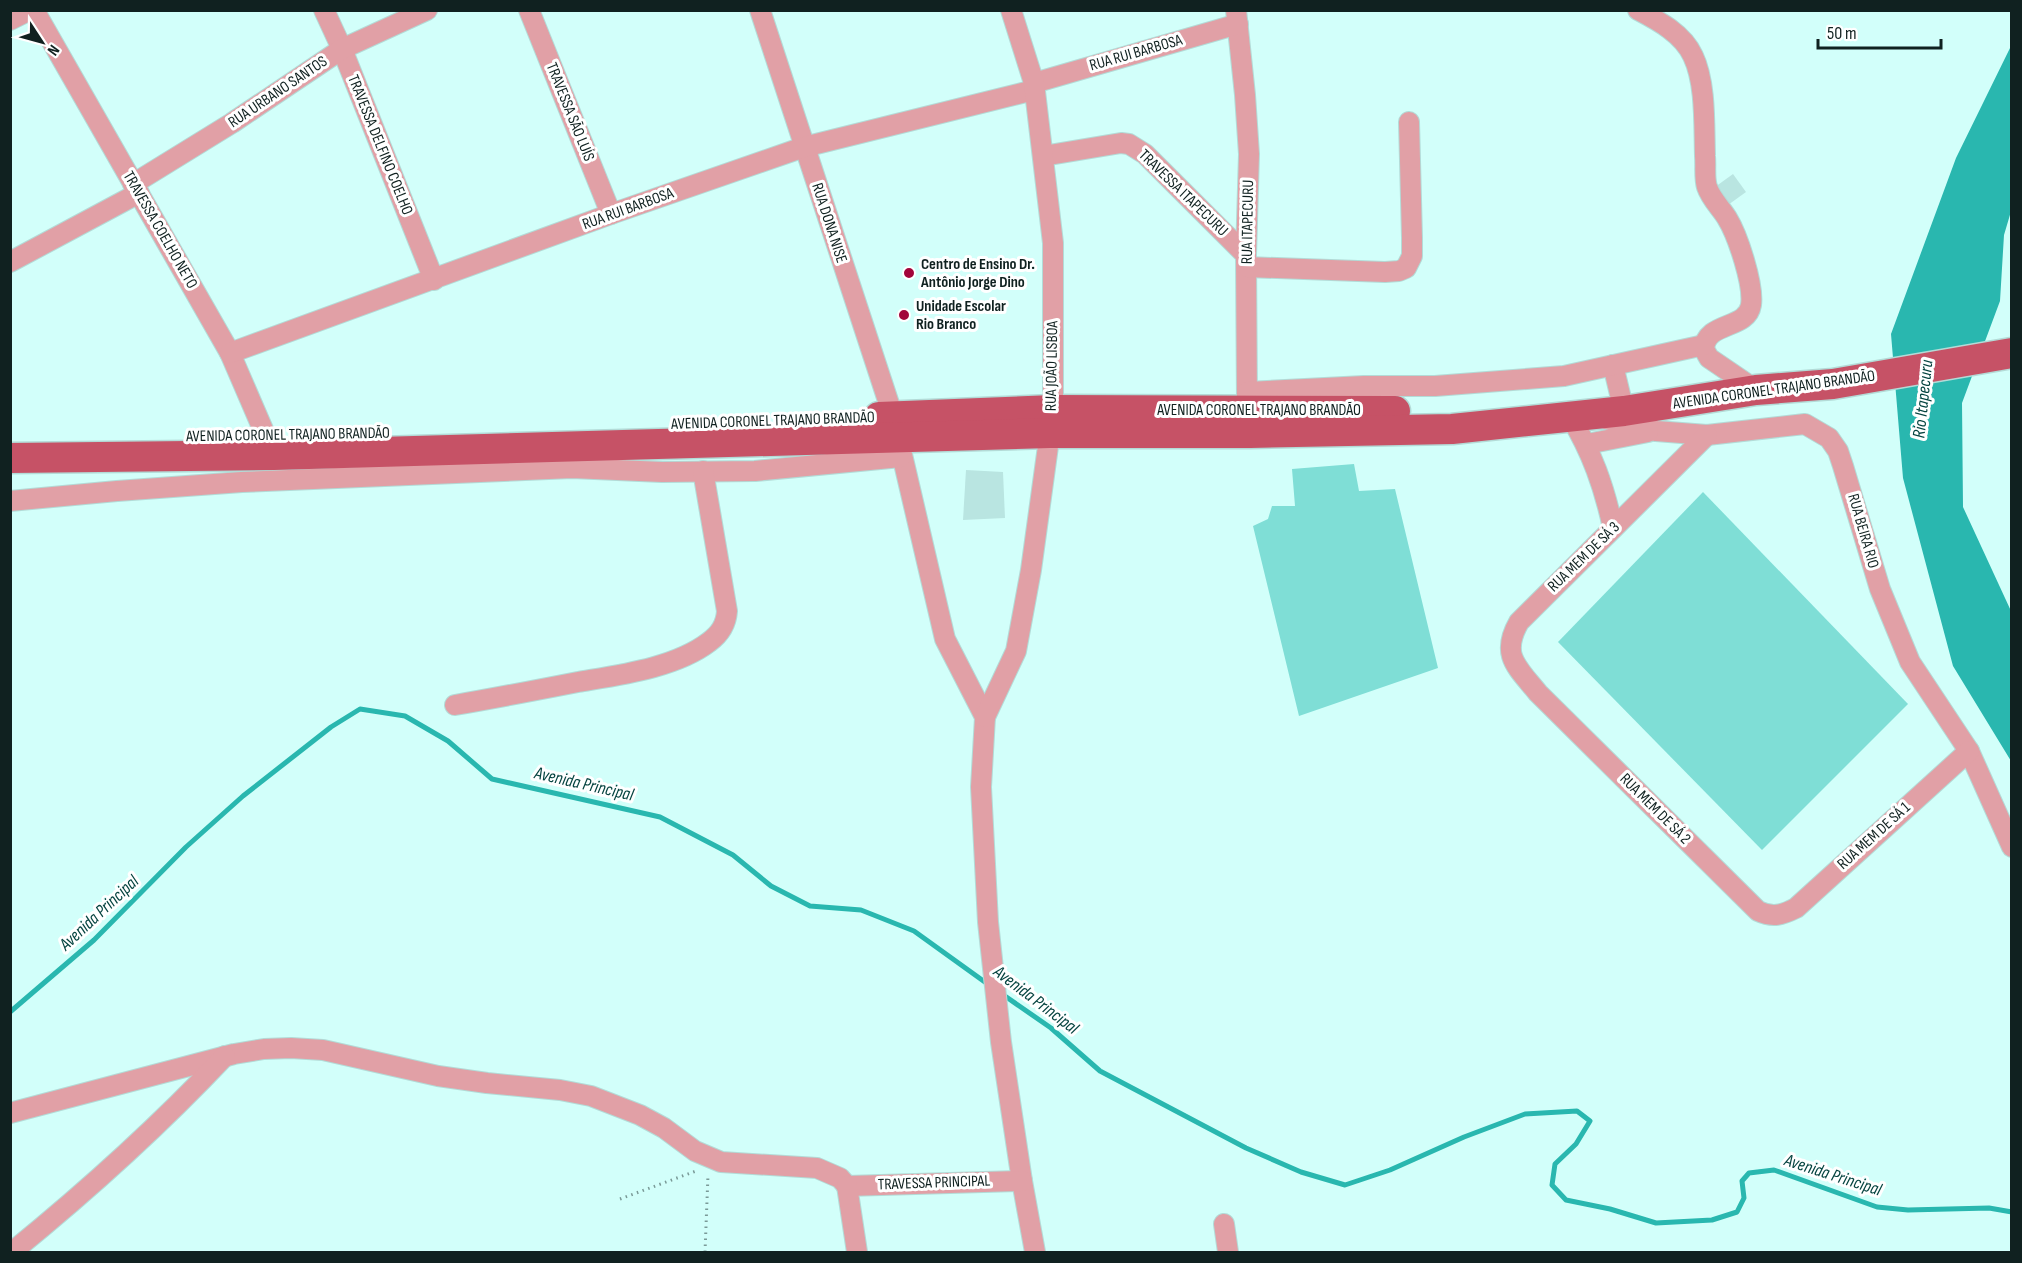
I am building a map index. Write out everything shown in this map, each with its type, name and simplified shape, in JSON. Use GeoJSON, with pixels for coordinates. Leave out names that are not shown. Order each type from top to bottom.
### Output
{"type":"FeatureCollection","features":[{"type":"Feature","properties":{"kind":"main road","name":"AVENIDA CORONEL TRAJANO BRANDÃO"},"geometry":{"type":"LineString","coordinates":[[10,458],[479,433],[897,436],[1052,422],[1248,412],[1494,411],[1536,419],[1624,411],[1756,390],[1833,384],[2012,353]]}},
{"type":"Feature","properties":{"kind":"main road","name":"AVENIDA CORONEL TRAJANO BRANDÃO"},"geometry":{"type":"LineString","coordinates":[[10,440],[270,445]]}},
{"type":"Feature","properties":{"kind":"street"},"geometry":{"type":"LineString","coordinates":[[10,20],[32,10]]}},
{"type":"Feature","properties":{"kind":"street","name":"TRAVESSA COELHO NETO"},"geometry":{"type":"LineString","coordinates":[[32,10],[230,353],[270,445]]}},
{"type":"Feature","properties":{"kind":"street","name":"TRAVESSA DELFINO COELHO"},"geometry":{"type":"LineString","coordinates":[[324,10],[342,49],[434,280]]}},
{"type":"Feature","properties":{"kind":"street","name":"RUA URBANO SANTOS"},"geometry":{"type":"LineString","coordinates":[[10,262],[136,189],[342,49],[427,10]]}},
{"type":"Feature","properties":{"kind":"street","name":"TRAVESSA SÃO LUÍS"},"geometry":{"type":"LineString","coordinates":[[529,10],[611,214]]}},
{"type":"Feature","properties":{"kind":"street","name":"RUA DONA NISE"},"geometry":{"type":"LineString","coordinates":[[760,10],[897,436]]}},
{"type":"Feature","properties":{"kind":"street","name":"RUA JOÃO LISBOA"},"geometry":{"type":"LineString","coordinates":[[985,717],[1016,651],[1031,570],[1052,422],[1053,243],[1034,86],[1011,10]]}},
{"type":"Feature","properties":{"kind":"street"},"geometry":{"type":"LineString","coordinates":[[1638,10],[1683,40],[1698,68],[1703,110],[1706,186],[1734,232],[1748,277],[1751,302],[1749,311],[1740,320],[1711,333],[1704,345],[1705,354],[1756,390]]}},
{"type":"Feature","properties":{"kind":"street","name":"RUA RUI BARBOSA"},"geometry":{"type":"LineString","coordinates":[[230,353],[611,214],[804,147],[1034,86],[1237,17]]}},
{"type":"Feature","properties":{"kind":"street","name":"RUA ITAPECURU"},"geometry":{"type":"LineString","coordinates":[[1237,17],[1249,154],[1246,261],[1248,412]]}},
{"type":"Feature","properties":{"kind":"street"},"geometry":{"type":"LineString","coordinates":[[1246,261],[1385,272],[1406,268],[1412,256],[1409,122]]}},
{"type":"Feature","properties":{"kind":"street","name":"TRAVESSA ITAPECURU"},"geometry":{"type":"LineString","coordinates":[[1043,156],[1111,144],[1129,144],[1144,154],[1246,261]]}},
{"type":"Feature","properties":{"kind":"street"},"geometry":{"type":"LineString","coordinates":[[1248,412],[1364,386],[1435,386],[1564,376],[1704,345]]}},
{"type":"Feature","properties":{"kind":"street"},"geometry":{"type":"LineString","coordinates":[[1613,365],[1624,411]]}},
{"type":"Feature","properties":{"kind":"street"},"geometry":{"type":"LineString","coordinates":[[1576,415],[1602,483],[1613,528]]}},
{"type":"Feature","properties":{"kind":"street","name":"RUA BEIRA RIO"},"geometry":{"type":"LineString","coordinates":[[1576,415],[1656,430],[1707,435],[1805,424],[1829,438],[1844,466],[1880,589],[1910,662],[1969,751],[2012,847]]}},
{"type":"Feature","properties":{"kind":"street"},"geometry":{"type":"LineString","coordinates":[[1587,444],[1656,430]]}},
{"type":"Feature","properties":{"kind":"street","name":"RUA MEM DE SÁ 3"},"geometry":{"type":"LineString","coordinates":[[1538,693],[1512,659],[1509,646],[1514,631],[1532,608],[1707,435]]}},
{"type":"Feature","properties":{"kind":"street"},"geometry":{"type":"LineString","coordinates":[[897,436],[945,639],[985,717],[981,787],[982,830],[994,975],[1022,1181],[1035,1252]]}},
{"type":"Feature","properties":{"kind":"street","name":"AVENIDA CORONEL TRAJANO BRANDÃO"},"geometry":{"type":"LineString","coordinates":[[10,501],[242,482],[572,468],[755,471],[897,436]]}},
{"type":"Feature","properties":{"kind":"street"},"geometry":{"type":"LineString","coordinates":[[455,705],[627,673],[661,664],[689,653],[716,636],[727,620],[727,611],[703,471]]}},
{"type":"Feature","properties":{"kind":"street","name":"RUA MEM DE SÁ 2"},"geometry":{"type":"LineString","coordinates":[[1538,693],[1758,911],[1777,916]]}},
{"type":"Feature","properties":{"kind":"street","name":"RUA MEM DE SÁ 1"},"geometry":{"type":"LineString","coordinates":[[1777,916],[1796,908],[1969,751]]}},
{"type":"Feature","properties":{"kind":"street"},"geometry":{"type":"LineString","coordinates":[[10,1113],[225,1056],[264,1049],[323,1050],[438,1076],[560,1089],[591,1096],[640,1115],[664,1128],[714,1165],[818,1168],[840,1178],[847,1186],[857,1252]]}},
{"type":"Feature","properties":{"kind":"street"},"geometry":{"type":"LineString","coordinates":[[12,1252],[112,1168],[225,1056]]}},
{"type":"Feature","properties":{"kind":"street","name":"TRAVESSA PRINCIPAL"},"geometry":{"type":"LineString","coordinates":[[847,1186],[1022,1181]]}},
{"type":"Feature","properties":{"kind":"street"},"geometry":{"type":"LineString","coordinates":[[1224,1224],[1228,1252]]}},
{"type":"Feature","properties":{"kind":"path"},"geometry":{"type":"LineString","coordinates":[[620,1200],[714,1165],[705,1252]]}},
{"type":"Feature","properties":{"kind":"shaded area"},"geometry":{"type":"Polygon","coordinates":[[[1354,464],[1359,491],[1395,489],[1438,668],[1299,716],[1253,526],[1268,519],[1272,506],[1295,506],[1292,469],[1354,464]]]}},
{"type":"Feature","properties":{"kind":"shaded area"},"geometry":{"type":"Polygon","coordinates":[[[1703,492],[1908,704],[1762,850],[1558,642],[1703,492]]]}},
{"type":"Feature","properties":{"kind":"water","name":"Rio Itapecuru"},"geometry":{"type":"Polygon","coordinates":[[[2011,46],[2012,208],[2004,235],[2000,301],[1962,403],[1963,507],[2011,611],[2011,761],[1953,666],[1903,478],[1891,334],[1956,158],[2011,46]]]}},
{"type":"Feature","properties":{"kind":"building"},"geometry":{"type":"Polygon","coordinates":[[[1733,174],[1746,192],[1728,205],[1715,187],[1733,174]]]}},
{"type":"Feature","properties":{"kind":"building"},"geometry":{"type":"Polygon","coordinates":[[[966,470],[1003,472],[1005,518],[963,520],[966,470]]]}},
{"type":"Feature","properties":{"kind":"waterway","name":"Avenida Principal"},"geometry":{"type":"LineString","coordinates":[[10,1012],[94,940],[186,847],[243,796],[331,727],[360,709],[405,716],[448,741],[492,779],[660,817],[733,855],[771,886],[810,906],[861,910],[914,931],[989,985]]}},
{"type":"Feature","properties":{"kind":"waterway","name":"Avenida Principal"},"geometry":{"type":"LineString","coordinates":[[1002,994],[1051,1028],[1100,1071],[1246,1148],[1301,1172],[1345,1185],[1390,1170],[1464,1137],[1525,1114],[1577,1111],[1590,1121],[1576,1144],[1555,1164],[1552,1185],[1566,1200],[1610,1209],[1656,1223],[1712,1220],[1737,1212],[1744,1198],[1742,1181],[1749,1173],[1774,1170],[1877,1207],[1908,1210],[1989,1208],[2012,1212]]}},
{"type":"Feature","properties":{"kind":"place","name":"Centro de Ensino Dr. Antônio Jorge Dino"},"geometry":{"type":"Point","coordinates":[909,273]}},
{"type":"Feature","properties":{"kind":"place","name":"Unidade Escolar Rio Branco"},"geometry":{"type":"Point","coordinates":[904,315]}}]}
